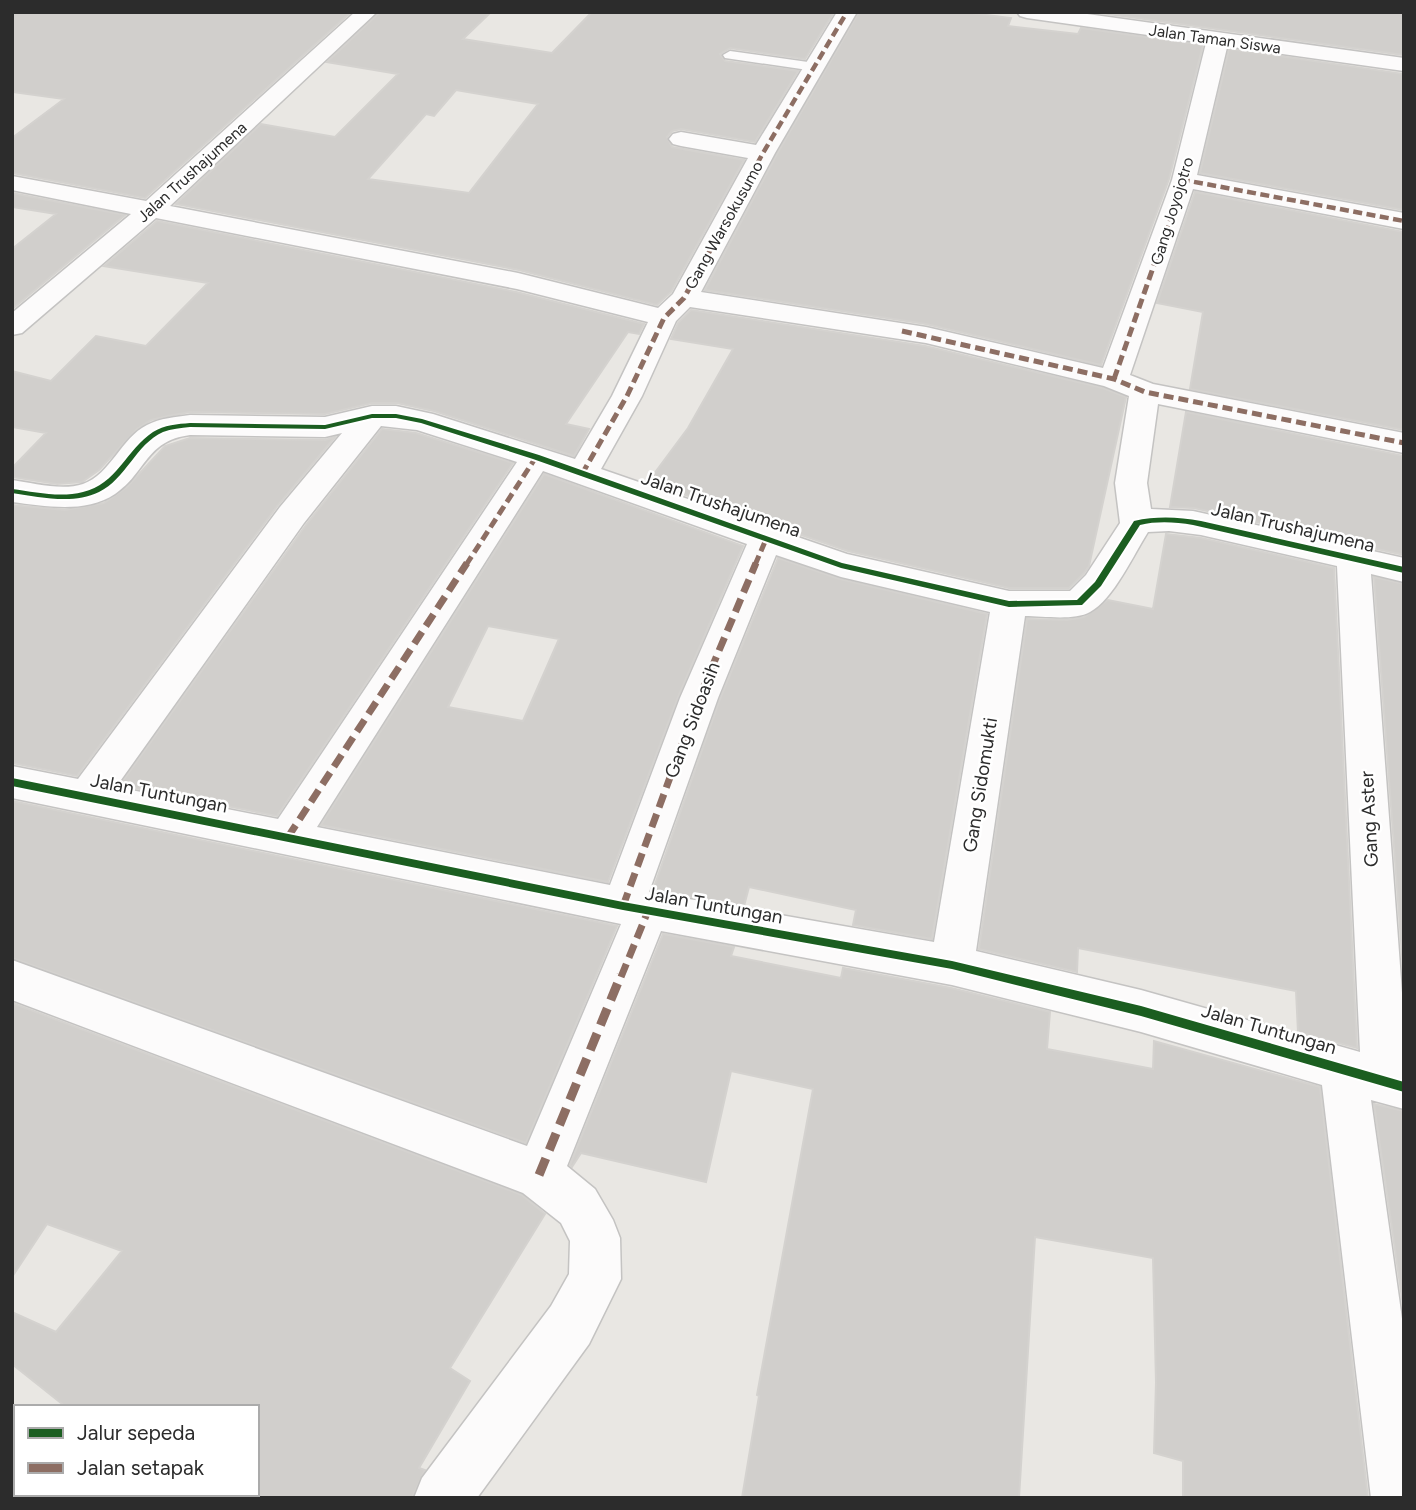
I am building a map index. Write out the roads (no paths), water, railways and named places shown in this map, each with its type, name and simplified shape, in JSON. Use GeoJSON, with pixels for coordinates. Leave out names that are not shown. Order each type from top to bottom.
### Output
{"type":"FeatureCollection","features":[{"type":"Feature","properties":{"kind":"street","name":"Jalan Trushajumena"},"geometry":{"type":"LineString","coordinates":[[12,327],[152,209],[367,12]]}},
{"type":"Feature","properties":{"kind":"street","name":"Gang Warsokusumo"},"geometry":{"type":"LineString","coordinates":[[582,474],[627,396],[664,318],[684,298],[763,153],[847,12]]}},
{"type":"Feature","properties":{"kind":"street","name":"Jalan Taman Siswa"},"geometry":{"type":"LineString","coordinates":[[1027,12],[1404,65]]}},
{"type":"Feature","properties":{"kind":"street","name":"Gang Joyojotro"},"geometry":{"type":"LineString","coordinates":[[1114,379],[1184,180],[1218,39]]}},
{"type":"Feature","properties":{"kind":"street"},"geometry":{"type":"LineString","coordinates":[[681,139],[763,153]]}},
{"type":"Feature","properties":{"kind":"street"},"geometry":{"type":"LineString","coordinates":[[1184,180],[1404,221]]}},
{"type":"Feature","properties":{"kind":"street"},"geometry":{"type":"LineString","coordinates":[[12,183],[518,281],[664,318]]}},
{"type":"Feature","properties":{"kind":"street"},"geometry":{"type":"LineString","coordinates":[[12,294],[44,300]]}},
{"type":"Feature","properties":{"kind":"street"},"geometry":{"type":"LineString","coordinates":[[684,298],[926,335],[1114,379],[1145,392],[1404,443]]}},
{"type":"Feature","properties":{"kind":"street"},"geometry":{"type":"LineString","coordinates":[[1137,523],[1130,483],[1145,392]]}},
{"type":"Feature","properties":{"kind":"street","name":"Jalan Trushajumena"},"geometry":{"type":"LineString","coordinates":[[12,491],[55,497],[86,495],[109,483],[153,435],[169,428],[190,425],[325,427],[372,416],[396,416],[422,421],[536,457],[841,565],[1009,604],[1079,603],[1098,584],[1137,523],[1154,519],[1175,519],[1404,570]]}},
{"type":"Feature","properties":{"kind":"street"},"geometry":{"type":"LineString","coordinates":[[87,797],[292,515],[372,416]]}},
{"type":"Feature","properties":{"kind":"street"},"geometry":{"type":"LineString","coordinates":[[288,837],[536,457]]}},
{"type":"Feature","properties":{"kind":"street","name":"Gang Sidoasih"},"geometry":{"type":"LineString","coordinates":[[539,1175],[635,908],[699,698],[767,537]]}},
{"type":"Feature","properties":{"kind":"street","name":"Gang Aster"},"geometry":{"type":"LineString","coordinates":[[1353,558],[1399,1498]]}},
{"type":"Feature","properties":{"kind":"street","name":"Gang Sidomukti"},"geometry":{"type":"LineString","coordinates":[[952,965],[1009,604]]}},
{"type":"Feature","properties":{"kind":"street","name":"Jalan Tuntungan"},"geometry":{"type":"LineString","coordinates":[[12,782],[635,908],[952,965],[1140,1011],[1377,1078]]}},
{"type":"Feature","properties":{"kind":"street"},"geometry":{"type":"LineString","coordinates":[[12,980],[539,1175],[578,1206],[595,1238],[595,1279],[570,1325],[442,1498]]}},
{"type":"Feature","properties":{"kind":"lane"},"geometry":{"type":"LineString","coordinates":[[730,55],[815,66]]}}]}
